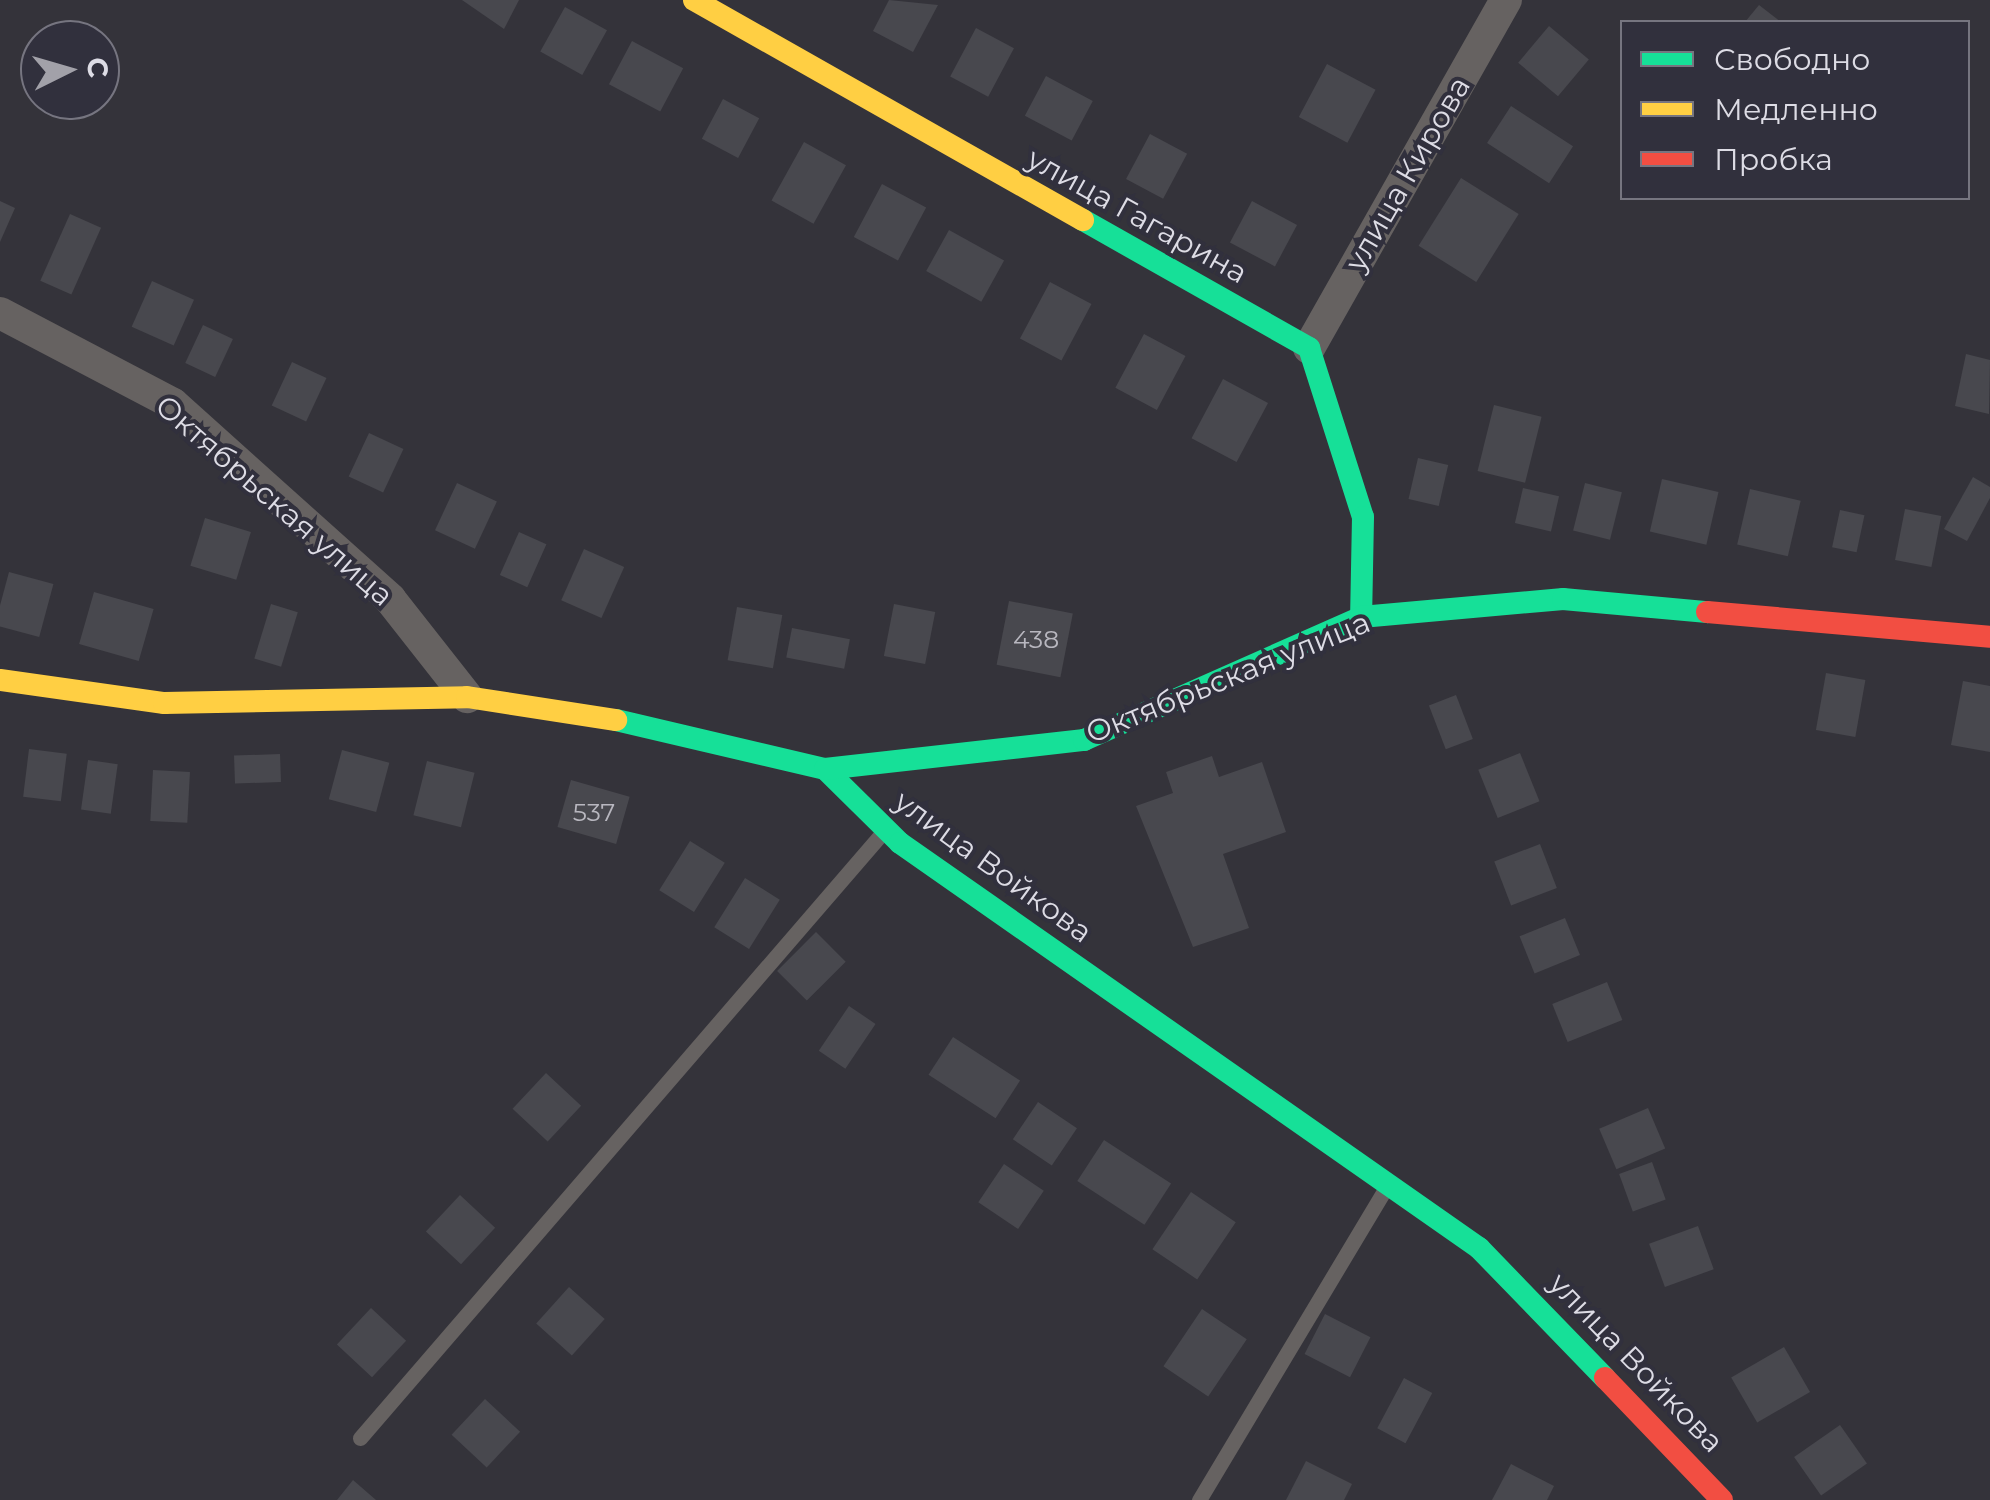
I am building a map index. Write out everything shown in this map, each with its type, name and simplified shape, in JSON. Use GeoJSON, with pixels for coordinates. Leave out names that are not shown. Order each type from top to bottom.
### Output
{"type":"FeatureCollection","features":[{"type":"Feature","properties":{"kind":"street","name":"улица Гагарина"},"geometry":{"type":"LineString","coordinates":[[694,0],[1309,348]]}},
{"type":"Feature","properties":{"kind":"street","name":"улица Кирова"},"geometry":{"type":"LineString","coordinates":[[1309,348],[1506,0]]}},
{"type":"Feature","properties":{"kind":"street","name":"Октябрьская улица"},"geometry":{"type":"LineString","coordinates":[[0,314],[173,404],[390,599],[467,696]]}},
{"type":"Feature","properties":{"kind":"street"},"geometry":{"type":"LineString","coordinates":[[1309,348],[1363,517],[1361,618]]}},
{"type":"Feature","properties":{"kind":"street","name":"Октябрьская улица"},"geometry":{"type":"LineString","coordinates":[[825,769],[1084,740],[1361,618],[1563,599],[1990,636]]}},
{"type":"Feature","properties":{"kind":"street"},"geometry":{"type":"LineString","coordinates":[[0,680],[164,702],[467,696],[645,724],[825,769]]}},
{"type":"Feature","properties":{"kind":"street","name":"улица Войкова"},"geometry":{"type":"LineString","coordinates":[[825,769],[886,829],[1480,1248],[1722,1500]]}},
{"type":"Feature","properties":{"kind":"lane"},"geometry":{"type":"LineString","coordinates":[[360,1438],[886,829]]}},
{"type":"Feature","properties":{"kind":"lane"},"geometry":{"type":"LineString","coordinates":[[1199,1500],[1388,1184]]}},
{"type":"Feature","properties":{"kind":"building"},"geometry":{"type":"Polygon","coordinates":[[[462,0],[519,0],[504,29],[462,0]]]}},
{"type":"Feature","properties":{"kind":"building"},"geometry":{"type":"Polygon","coordinates":[[[889,0],[938,5],[913,52],[873,31],[889,0]]]}},
{"type":"Feature","properties":{"kind":"building"},"geometry":{"type":"Polygon","coordinates":[[[1759,5],[1778,20],[1747,20],[1759,5]]]}},
{"type":"Feature","properties":{"kind":"building"},"geometry":{"type":"Polygon","coordinates":[[[565,7],[607,30],[582,75],[540,52],[565,7]]]}},
{"type":"Feature","properties":{"kind":"building"},"geometry":{"type":"Polygon","coordinates":[[[1549,26],[1589,59],[1558,96],[1518,63],[1549,26]]]}},
{"type":"Feature","properties":{"kind":"building"},"geometry":{"type":"Polygon","coordinates":[[[976,28],[1014,48],[988,97],[950,77],[976,28]]]}},
{"type":"Feature","properties":{"kind":"building"},"geometry":{"type":"Polygon","coordinates":[[[632,41],[683,68],[660,111],[609,84],[632,41]]]}},
{"type":"Feature","properties":{"kind":"building"},"geometry":{"type":"Polygon","coordinates":[[[1327,64],[1376,90],[1347,143],[1299,117],[1327,64]]]}},
{"type":"Feature","properties":{"kind":"building"},"geometry":{"type":"Polygon","coordinates":[[[1046,76],[1093,101],[1072,141],[1025,116],[1046,76]]]}},
{"type":"Feature","properties":{"kind":"building"},"geometry":{"type":"Polygon","coordinates":[[[723,99],[759,118],[738,158],[702,139],[723,99]]]}},
{"type":"Feature","properties":{"kind":"building"},"geometry":{"type":"Polygon","coordinates":[[[1511,106],[1573,146],[1549,183],[1487,143],[1511,106]]]}},
{"type":"Feature","properties":{"kind":"building"},"geometry":{"type":"Polygon","coordinates":[[[1150,134],[1187,154],[1163,199],[1126,179],[1150,134]]]}},
{"type":"Feature","properties":{"kind":"building"},"geometry":{"type":"Polygon","coordinates":[[[804,142],[846,165],[813,224],[772,201],[804,142]]]}},
{"type":"Feature","properties":{"kind":"building"},"geometry":{"type":"Polygon","coordinates":[[[1461,178],[1519,214],[1476,282],[1419,246],[1461,178]]]}},
{"type":"Feature","properties":{"kind":"building"},"geometry":{"type":"Polygon","coordinates":[[[882,184],[926,207],[898,260],[854,237],[882,184]]]}},
{"type":"Feature","properties":{"kind":"building"},"geometry":{"type":"Polygon","coordinates":[[[0,201],[15,208],[0,242],[0,201]]]}},
{"type":"Feature","properties":{"kind":"building"},"geometry":{"type":"Polygon","coordinates":[[[1252,201],[1297,225],[1275,266],[1230,242],[1252,201]]]}},
{"type":"Feature","properties":{"kind":"building"},"geometry":{"type":"Polygon","coordinates":[[[70,214],[101,228],[71,295],[40,281],[70,214]]]}},
{"type":"Feature","properties":{"kind":"building"},"geometry":{"type":"Polygon","coordinates":[[[949,230],[1004,261],[981,302],[926,271],[949,230]]]}},
{"type":"Feature","properties":{"kind":"building"},"geometry":{"type":"Polygon","coordinates":[[[152,281],[194,300],[174,345],[132,327],[152,281]]]}},
{"type":"Feature","properties":{"kind":"building"},"geometry":{"type":"Polygon","coordinates":[[[1050,282],[1091,304],[1061,361],[1020,339],[1050,282]]]}},
{"type":"Feature","properties":{"kind":"building"},"geometry":{"type":"Polygon","coordinates":[[[203,325],[233,339],[215,377],[185,363],[203,325]]]}},
{"type":"Feature","properties":{"kind":"building"},"geometry":{"type":"Polygon","coordinates":[[[1144,334],[1185,356],[1157,410],[1115,388],[1144,334]]]}},
{"type":"Feature","properties":{"kind":"building"},"geometry":{"type":"Polygon","coordinates":[[[1966,354],[1990,360],[1989,414],[1955,406],[1966,354]]]}},
{"type":"Feature","properties":{"kind":"building"},"geometry":{"type":"Polygon","coordinates":[[[292,362],[326,378],[306,422],[272,406],[292,362]]]}},
{"type":"Feature","properties":{"kind":"building"},"geometry":{"type":"Polygon","coordinates":[[[1223,379],[1268,403],[1237,462],[1192,438],[1223,379]]]}},
{"type":"Feature","properties":{"kind":"building"},"geometry":{"type":"Polygon","coordinates":[[[1494,405],[1542,417],[1525,483],[1478,471],[1494,405]]]}},
{"type":"Feature","properties":{"kind":"building"},"geometry":{"type":"Polygon","coordinates":[[[369,433],[403,449],[383,493],[349,477],[369,433]]]}},
{"type":"Feature","properties":{"kind":"building"},"geometry":{"type":"Polygon","coordinates":[[[1418,458],[1448,465],[1439,506],[1409,499],[1418,458]]]}},
{"type":"Feature","properties":{"kind":"building"},"geometry":{"type":"Polygon","coordinates":[[[1973,477],[1990,487],[1990,498],[1967,541],[1944,529],[1973,477]]]}},
{"type":"Feature","properties":{"kind":"building"},"geometry":{"type":"Polygon","coordinates":[[[1662,479],[1719,492],[1706,545],[1650,532],[1662,479]]]}},
{"type":"Feature","properties":{"kind":"building"},"geometry":{"type":"Polygon","coordinates":[[[457,483],[497,502],[475,549],[435,530],[457,483]]]}},
{"type":"Feature","properties":{"kind":"building"},"geometry":{"type":"Polygon","coordinates":[[[1585,483],[1622,492],[1610,540],[1573,531],[1585,483]]]}},
{"type":"Feature","properties":{"kind":"building"},"geometry":{"type":"Polygon","coordinates":[[[1523,488],[1559,496],[1551,531],[1515,523],[1523,488]]]}},
{"type":"Feature","properties":{"kind":"building"},"geometry":{"type":"Polygon","coordinates":[[[1750,489],[1801,501],[1788,556],[1737,545],[1750,489]]]}},
{"type":"Feature","properties":{"kind":"building"},"geometry":{"type":"Polygon","coordinates":[[[1905,509],[1941,516],[1931,567],[1895,560],[1905,509]]]}},
{"type":"Feature","properties":{"kind":"building"},"geometry":{"type":"Polygon","coordinates":[[[1840,510],[1864,515],[1857,552],[1832,547],[1840,510]]]}},
{"type":"Feature","properties":{"kind":"building"},"geometry":{"type":"Polygon","coordinates":[[[205,518],[251,532],[236,580],[190,566],[205,518]]]}},
{"type":"Feature","properties":{"kind":"building"},"geometry":{"type":"Polygon","coordinates":[[[519,532],[546,544],[527,587],[500,575],[519,532]]]}},
{"type":"Feature","properties":{"kind":"building"},"geometry":{"type":"Polygon","coordinates":[[[584,549],[624,567],[601,618],[561,600],[584,549]]]}},
{"type":"Feature","properties":{"kind":"building"},"geometry":{"type":"Polygon","coordinates":[[[9,572],[53,584],[39,637],[0,627],[0,606],[9,572]]]}},
{"type":"Feature","properties":{"kind":"building"},"geometry":{"type":"Polygon","coordinates":[[[94,592],[154,609],[139,661],[79,644],[94,592]]]}},
{"type":"Feature","properties":{"kind":"building"},"geometry":{"type":"Polygon","coordinates":[[[1009,601],[1073,613],[1060,677],[997,665],[1009,601]]]}},
{"type":"Feature","properties":{"kind":"building"},"geometry":{"type":"Polygon","coordinates":[[[271,604],[298,612],[281,667],[254,659],[271,604]]]}},
{"type":"Feature","properties":{"kind":"building"},"geometry":{"type":"Polygon","coordinates":[[[894,604],[935,612],[925,664],[884,656],[894,604]]]}},
{"type":"Feature","properties":{"kind":"building"},"geometry":{"type":"Polygon","coordinates":[[[737,607],[782,615],[773,668],[728,660],[737,607]]]}},
{"type":"Feature","properties":{"kind":"building"},"geometry":{"type":"Polygon","coordinates":[[[792,628],[850,639],[844,669],[786,657],[792,628]]]}},
{"type":"Feature","properties":{"kind":"building"},"geometry":{"type":"Polygon","coordinates":[[[1826,673],[1865,680],[1855,737],[1816,730],[1826,673]]]}},
{"type":"Feature","properties":{"kind":"building"},"geometry":{"type":"Polygon","coordinates":[[[1963,681],[1990,686],[1990,752],[1951,745],[1963,681]]]}},
{"type":"Feature","properties":{"kind":"building"},"geometry":{"type":"Polygon","coordinates":[[[1456,695],[1473,739],[1446,749],[1429,705],[1456,695]]]}},
{"type":"Feature","properties":{"kind":"building"},"geometry":{"type":"Polygon","coordinates":[[[29,749],[67,754],[61,801],[23,797],[29,749]]]}},
{"type":"Feature","properties":{"kind":"building"},"geometry":{"type":"Polygon","coordinates":[[[342,750],[389,763],[376,812],[329,799],[342,750]]]}},
{"type":"Feature","properties":{"kind":"building"},"geometry":{"type":"Polygon","coordinates":[[[1520,753],[1539,801],[1498,818],[1478,770],[1520,753]]]}},
{"type":"Feature","properties":{"kind":"building"},"geometry":{"type":"Polygon","coordinates":[[[280,754],[281,782],[235,784],[234,756],[280,754]]]}},
{"type":"Feature","properties":{"kind":"building"},"geometry":{"type":"Polygon","coordinates":[[[1212,756],[1219,777],[1262,762],[1286,832],[1223,854],[1249,928],[1193,947],[1136,806],[1173,793],[1166,772],[1212,756]]]}},
{"type":"Feature","properties":{"kind":"building"},"geometry":{"type":"Polygon","coordinates":[[[88,760],[118,764],[111,814],[81,810],[88,760]]]}},
{"type":"Feature","properties":{"kind":"building"},"geometry":{"type":"Polygon","coordinates":[[[427,761],[475,773],[461,827],[413,815],[427,761]]]}},
{"type":"Feature","properties":{"kind":"building"},"geometry":{"type":"Polygon","coordinates":[[[153,770],[190,772],[187,823],[150,821],[153,770]]]}},
{"type":"Feature","properties":{"kind":"building"},"geometry":{"type":"Polygon","coordinates":[[[571,780],[630,797],[616,844],[557,827],[571,780]]]}},
{"type":"Feature","properties":{"kind":"building"},"geometry":{"type":"Polygon","coordinates":[[[690,841],[725,863],[694,912],[659,890],[690,841]]]}},
{"type":"Feature","properties":{"kind":"building"},"geometry":{"type":"Polygon","coordinates":[[[1540,844],[1557,888],[1511,905],[1494,862],[1540,844]]]}},
{"type":"Feature","properties":{"kind":"building"},"geometry":{"type":"Polygon","coordinates":[[[745,878],[780,900],[749,949],[714,927],[745,878]]]}},
{"type":"Feature","properties":{"kind":"building"},"geometry":{"type":"Polygon","coordinates":[[[1565,918],[1580,955],[1535,973],[1520,936],[1565,918]]]}},
{"type":"Feature","properties":{"kind":"building"},"geometry":{"type":"Polygon","coordinates":[[[816,932],[846,962],[807,1001],[777,971],[816,932]]]}},
{"type":"Feature","properties":{"kind":"building"},"geometry":{"type":"Polygon","coordinates":[[[1607,982],[1622,1020],[1568,1042],[1552,1004],[1607,982]]]}},
{"type":"Feature","properties":{"kind":"building"},"geometry":{"type":"Polygon","coordinates":[[[849,1006],[876,1024],[845,1069],[819,1051],[849,1006]]]}},
{"type":"Feature","properties":{"kind":"building"},"geometry":{"type":"Polygon","coordinates":[[[953,1037],[1020,1081],[996,1118],[928,1075],[953,1037]]]}},
{"type":"Feature","properties":{"kind":"building"},"geometry":{"type":"Polygon","coordinates":[[[546,1073],[581,1106],[548,1142],[513,1109],[546,1073]]]}},
{"type":"Feature","properties":{"kind":"building"},"geometry":{"type":"Polygon","coordinates":[[[1038,1102],[1077,1128],[1052,1166],[1013,1139],[1038,1102]]]}},
{"type":"Feature","properties":{"kind":"building"},"geometry":{"type":"Polygon","coordinates":[[[1648,1108],[1665,1149],[1616,1169],[1599,1129],[1648,1108]]]}},
{"type":"Feature","properties":{"kind":"building"},"geometry":{"type":"Polygon","coordinates":[[[1104,1140],[1171,1184],[1144,1225],[1077,1181],[1104,1140]]]}},
{"type":"Feature","properties":{"kind":"building"},"geometry":{"type":"Polygon","coordinates":[[[1652,1162],[1666,1200],[1633,1212],[1619,1174],[1652,1162]]]}},
{"type":"Feature","properties":{"kind":"building"},"geometry":{"type":"Polygon","coordinates":[[[1004,1164],[1044,1191],[1018,1229],[978,1202],[1004,1164]]]}},
{"type":"Feature","properties":{"kind":"building"},"geometry":{"type":"Polygon","coordinates":[[[1191,1192],[1236,1222],[1197,1279],[1152,1249],[1191,1192]]]}},
{"type":"Feature","properties":{"kind":"building"},"geometry":{"type":"Polygon","coordinates":[[[460,1195],[495,1228],[461,1264],[426,1232],[460,1195]]]}},
{"type":"Feature","properties":{"kind":"building"},"geometry":{"type":"Polygon","coordinates":[[[1698,1226],[1714,1269],[1665,1287],[1649,1244],[1698,1226]]]}},
{"type":"Feature","properties":{"kind":"building"},"geometry":{"type":"Polygon","coordinates":[[[569,1287],[605,1319],[572,1356],[536,1323],[569,1287]]]}},
{"type":"Feature","properties":{"kind":"building"},"geometry":{"type":"Polygon","coordinates":[[[371,1308],[406,1341],[372,1377],[337,1345],[371,1308]]]}},
{"type":"Feature","properties":{"kind":"building"},"geometry":{"type":"Polygon","coordinates":[[[1202,1309],[1247,1339],[1208,1396],[1163,1366],[1202,1309]]]}},
{"type":"Feature","properties":{"kind":"building"},"geometry":{"type":"Polygon","coordinates":[[[1325,1314],[1370,1337],[1350,1377],[1305,1354],[1325,1314]]]}},
{"type":"Feature","properties":{"kind":"building"},"geometry":{"type":"Polygon","coordinates":[[[1784,1347],[1810,1392],[1757,1423],[1731,1378],[1784,1347]]]}},
{"type":"Feature","properties":{"kind":"building"},"geometry":{"type":"Polygon","coordinates":[[[1404,1378],[1432,1393],[1405,1443],[1377,1428],[1404,1378]]]}},
{"type":"Feature","properties":{"kind":"building"},"geometry":{"type":"Polygon","coordinates":[[[485,1399],[520,1432],[487,1468],[452,1435],[485,1399]]]}},
{"type":"Feature","properties":{"kind":"building"},"geometry":{"type":"Polygon","coordinates":[[[1840,1425],[1867,1464],[1821,1496],[1794,1457],[1840,1425]]]}},
{"type":"Feature","properties":{"kind":"building"},"geometry":{"type":"Polygon","coordinates":[[[1306,1461],[1352,1484],[1344,1500],[1286,1500],[1306,1461]]]}},
{"type":"Feature","properties":{"kind":"building"},"geometry":{"type":"Polygon","coordinates":[[[1511,1464],[1554,1486],[1547,1500],[1492,1500],[1511,1464]]]}},
{"type":"Feature","properties":{"kind":"building"},"geometry":{"type":"Polygon","coordinates":[[[353,1480],[376,1500],[337,1500],[353,1480]]]}},
{"type":"Feature","properties":{"kind":"traffic: fast"},"geometry":{"type":"LineString","coordinates":[[1083,220],[1309,348],[1363,517],[1361,617]]}},
{"type":"Feature","properties":{"kind":"traffic: fast"},"geometry":{"type":"LineString","coordinates":[[825,769],[1084,740],[1361,617],[1563,599],[1707,612]]}},
{"type":"Feature","properties":{"kind":"traffic: fast"},"geometry":{"type":"LineString","coordinates":[[616,720],[825,769],[900,843],[1479,1248],[1605,1378]]}},
{"type":"Feature","properties":{"kind":"traffic: slow"},"geometry":{"type":"LineString","coordinates":[[694,0],[1083,220]]}},
{"type":"Feature","properties":{"kind":"traffic: slow"},"geometry":{"type":"LineString","coordinates":[[0,680],[164,703],[467,697],[616,720]]}},
{"type":"Feature","properties":{"kind":"traffic: jam"},"geometry":{"type":"LineString","coordinates":[[1707,612],[1990,637]]}},
{"type":"Feature","properties":{"kind":"traffic: jam"},"geometry":{"type":"LineString","coordinates":[[1605,1378],[1722,1500]]}}]}
